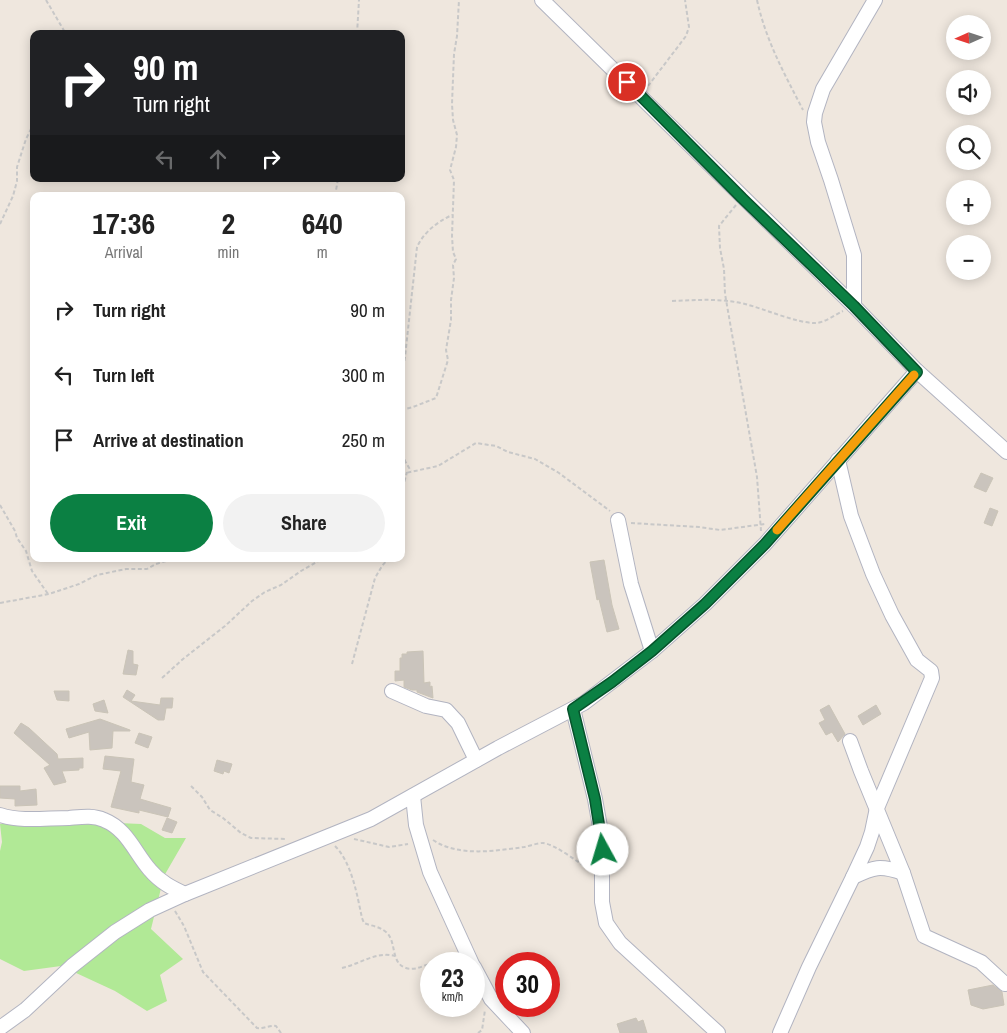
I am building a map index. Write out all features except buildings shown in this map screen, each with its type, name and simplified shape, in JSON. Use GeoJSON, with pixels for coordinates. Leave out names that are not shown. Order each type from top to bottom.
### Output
{"type":"FeatureCollection","features":[{"type":"Feature","properties":{"kind":"street"},"geometry":{"type":"LineString","coordinates":[[542,0],[854,306],[917,372],[1007,452]]}},
{"type":"Feature","properties":{"kind":"street"},"geometry":{"type":"LineString","coordinates":[[854,306],[854,255],[832,180],[818,142],[814,122],[817,102],[823,89],[875,0]]}},
{"type":"Feature","properties":{"kind":"street"},"geometry":{"type":"LineString","coordinates":[[0,1028],[25,1010],[72,966],[115,932],[150,910],[371,819],[476,760],[573,709],[605,688],[652,651],[705,604],[765,544],[917,372]]}},
{"type":"Feature","properties":{"kind":"street"},"geometry":{"type":"LineString","coordinates":[[780,1033],[809,966],[853,877],[872,832],[877,808],[932,678],[931,671],[917,660],[912,653],[873,574],[851,516],[838,460]]}},
{"type":"Feature","properties":{"kind":"street"},"geometry":{"type":"LineString","coordinates":[[618,520],[631,584],[652,651]]}},
{"type":"Feature","properties":{"kind":"street"},"geometry":{"type":"LineString","coordinates":[[392,690],[426,706],[446,710],[458,723],[476,760]]}},
{"type":"Feature","properties":{"kind":"street"},"geometry":{"type":"LineString","coordinates":[[573,709],[600,824],[603,860],[603,913],[606,923],[620,943],[718,1033]]}},
{"type":"Feature","properties":{"kind":"street"},"geometry":{"type":"LineString","coordinates":[[850,741],[903,873],[924,936],[981,962],[1005,984]]}},
{"type":"Feature","properties":{"kind":"street"},"geometry":{"type":"LineString","coordinates":[[413,796],[416,825],[430,872],[467,952]]}},
{"type":"Feature","properties":{"kind":"street"},"geometry":{"type":"LineString","coordinates":[[0,815],[24,819],[89,817],[103,819],[115,825],[123,833],[149,869],[160,880],[185,894]]}},
{"type":"Feature","properties":{"kind":"street"},"geometry":{"type":"LineString","coordinates":[[853,877],[871,868],[888,868],[903,873]]}},
{"type":"Feature","properties":{"kind":"street"},"geometry":{"type":"LineString","coordinates":[[485,989],[490,999],[523,1033]]}},
{"type":"Feature","properties":{"kind":"path"},"geometry":{"type":"LineString","coordinates":[[46,0],[50,10],[63,30]]}},
{"type":"Feature","properties":{"kind":"path"},"geometry":{"type":"LineString","coordinates":[[357,30],[359,0]]}},
{"type":"Feature","properties":{"kind":"path"},"geometry":{"type":"LineString","coordinates":[[405,409],[436,398],[448,360],[446,350],[451,320],[453,265],[456,259],[453,252],[452,236],[454,180],[450,170],[457,135],[453,120],[452,94],[459,0]]}},
{"type":"Feature","properties":{"kind":"path"},"geometry":{"type":"LineString","coordinates":[[641,96],[686,36],[689,27],[685,0]]}},
{"type":"Feature","properties":{"kind":"path"},"geometry":{"type":"LineString","coordinates":[[757,0],[762,24],[771,47],[805,115],[814,122]]}},
{"type":"Feature","properties":{"kind":"path"},"geometry":{"type":"LineString","coordinates":[[0,224],[17,181],[17,167],[30,130]]}},
{"type":"Feature","properties":{"kind":"path"},"geometry":{"type":"LineString","coordinates":[[742,198],[729,211],[719,226],[720,248],[724,269],[725,294],[757,477],[759,526],[765,544]]}},
{"type":"Feature","properties":{"kind":"path"},"geometry":{"type":"LineString","coordinates":[[405,357],[417,247],[422,237],[442,220],[452,215]]}},
{"type":"Feature","properties":{"kind":"path"},"geometry":{"type":"LineString","coordinates":[[672,301],[727,300],[803,322],[818,323],[854,306]]}},
{"type":"Feature","properties":{"kind":"path"},"geometry":{"type":"LineString","coordinates":[[405,479],[407,472],[438,466],[476,443],[496,446],[508,452],[535,459],[559,473],[608,510],[618,520],[631,524],[700,526],[720,530],[759,526],[786,519]]}},
{"type":"Feature","properties":{"kind":"path"},"geometry":{"type":"LineString","coordinates":[[405,461],[411,471]]}},
{"type":"Feature","properties":{"kind":"path"},"geometry":{"type":"LineString","coordinates":[[0,505],[26,551],[32,571],[48,594]]}},
{"type":"Feature","properties":{"kind":"path"},"geometry":{"type":"LineString","coordinates":[[0,603],[48,594],[79,584],[97,575],[126,569],[142,570],[165,562]]}},
{"type":"Feature","properties":{"kind":"path"},"geometry":{"type":"LineString","coordinates":[[162,678],[252,601],[316,562]]}},
{"type":"Feature","properties":{"kind":"path"},"geometry":{"type":"LineString","coordinates":[[352,664],[375,578],[385,562]]}},
{"type":"Feature","properties":{"kind":"path"},"geometry":{"type":"LineString","coordinates":[[191,786],[202,797],[210,810],[241,833],[251,838],[288,839]]}},
{"type":"Feature","properties":{"kind":"path"},"geometry":{"type":"LineString","coordinates":[[339,832],[353,839],[389,847],[432,840],[442,846],[470,851],[524,847],[543,843],[557,849],[602,878]]}},
{"type":"Feature","properties":{"kind":"path"},"geometry":{"type":"LineString","coordinates":[[325,838],[341,851],[364,923],[378,926],[386,932],[392,939],[395,956],[400,964],[406,968],[420,966]]}},
{"type":"Feature","properties":{"kind":"path"},"geometry":{"type":"LineString","coordinates":[[168,901],[184,926],[203,972],[257,1028],[262,1029],[276,1026],[281,1033]]}},
{"type":"Feature","properties":{"kind":"path"},"geometry":{"type":"LineString","coordinates":[[342,968],[353,966],[370,957],[387,954],[395,956]]}},
{"type":"Feature","properties":{"kind":"path"},"geometry":{"type":"LineString","coordinates":[[478,1033],[482,1030],[485,1007],[490,999]]}},
{"type":"Feature","properties":{"kind":"green space"},"geometry":{"type":"Polygon","coordinates":[[[72,821],[141,824],[165,838],[186,838],[164,876],[151,929],[183,959],[160,975],[167,1001],[147,1011],[115,991],[61,966],[24,971],[0,959],[0,851],[2,842],[0,824],[72,821]]]}},
{"type":"Feature","properties":{"kind":"slow traffic"},"geometry":{"type":"LineString","coordinates":[[777,530],[865,428],[914,375]]}},
{"type":"Feature","properties":{"kind":"route"},"geometry":{"type":"LineString","coordinates":[[603,850],[595,799],[573,709],[584,703],[652,651],[705,604],[765,544],[865,428],[917,372],[854,306],[742,198],[627,82]]}}]}
